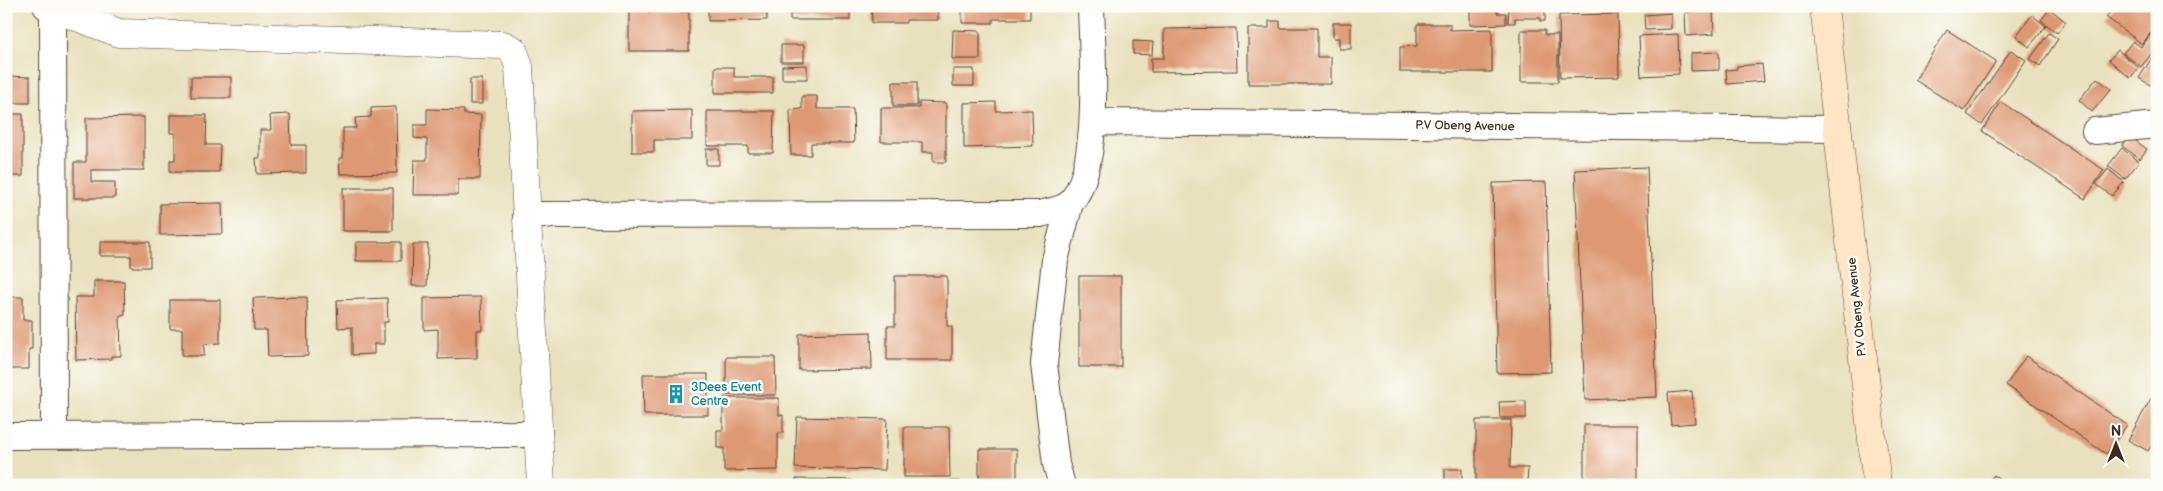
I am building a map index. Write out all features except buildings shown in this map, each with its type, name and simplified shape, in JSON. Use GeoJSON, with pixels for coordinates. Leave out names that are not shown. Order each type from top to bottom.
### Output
{"type":"FeatureCollection","features":[{"type":"Feature","properties":{"kind":"main road","name":"P.V Obeng Avenue"},"geometry":{"type":"LineString","coordinates":[[1824,6],[1877,485]]}},
{"type":"Feature","properties":{"kind":"street"},"geometry":{"type":"LineString","coordinates":[[1062,485],[1056,464],[1044,364],[1056,260],[1070,203],[1085,177],[1093,122],[1091,6]]}},
{"type":"Feature","properties":{"kind":"street"},"geometry":{"type":"LineString","coordinates":[[54,435],[50,7],[119,33],[493,45],[513,50],[519,66],[541,485]]}},
{"type":"Feature","properties":{"kind":"street","name":"P.V Obeng Avenue"},"geometry":{"type":"LineString","coordinates":[[1093,122],[1838,129]]}},
{"type":"Feature","properties":{"kind":"street"},"geometry":{"type":"LineString","coordinates":[[2095,132],[2157,125]]}},
{"type":"Feature","properties":{"kind":"street"},"geometry":{"type":"LineString","coordinates":[[526,215],[1040,214],[1058,209],[1070,203]]}},
{"type":"Feature","properties":{"kind":"street"},"geometry":{"type":"LineString","coordinates":[[6,436],[538,434]]}},
{"type":"Feature","properties":{"kind":"place","name":"3Dees Event Centre"},"geometry":{"type":"Point","coordinates":[676,394]}}]}
